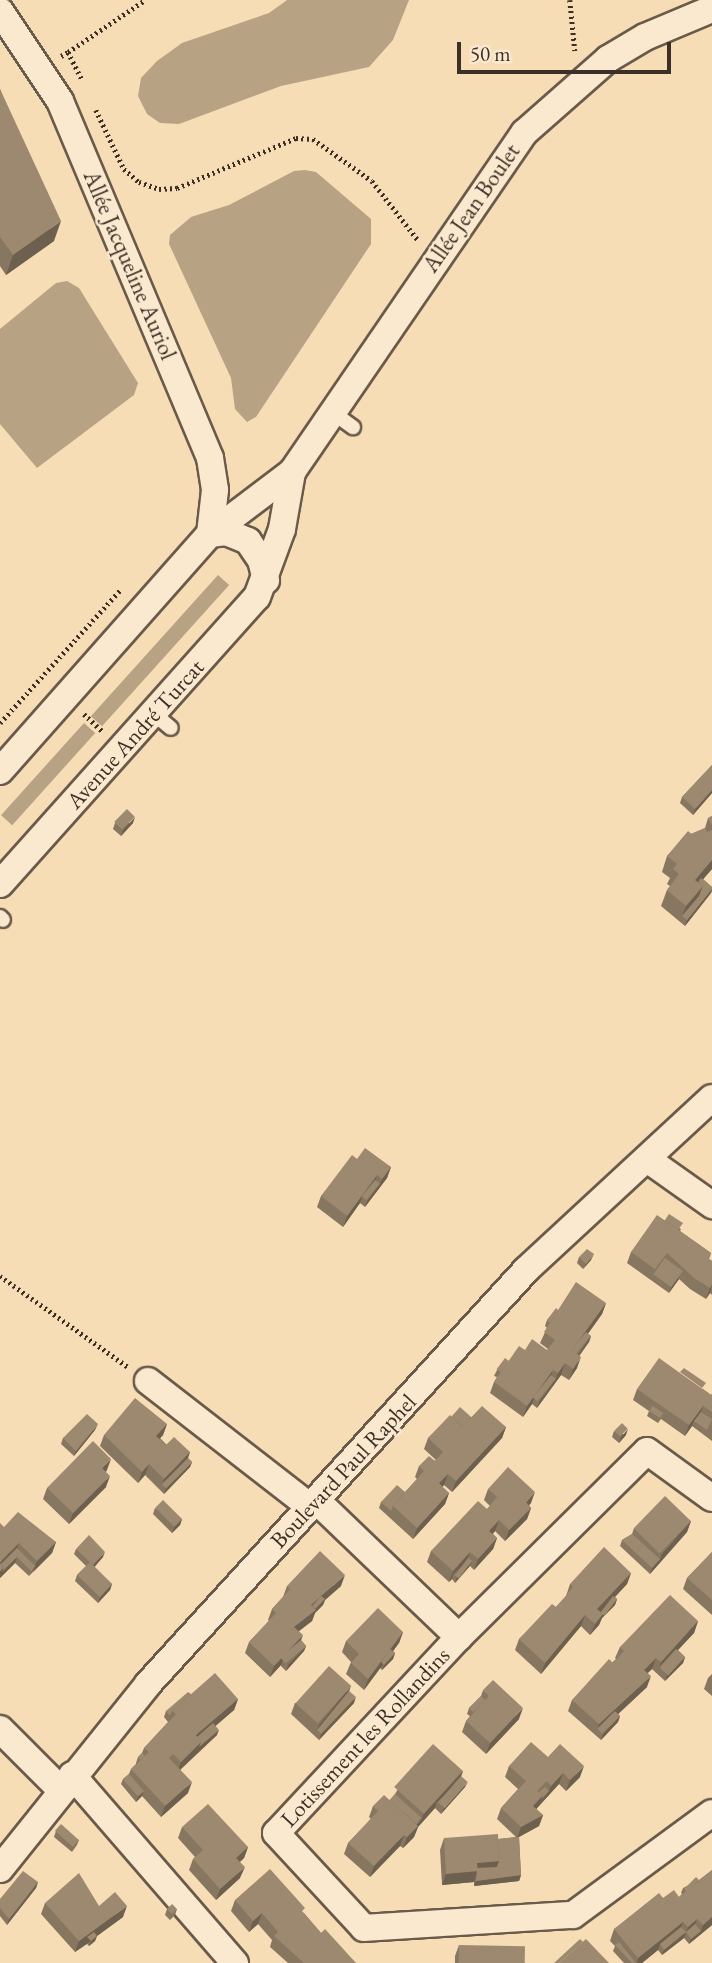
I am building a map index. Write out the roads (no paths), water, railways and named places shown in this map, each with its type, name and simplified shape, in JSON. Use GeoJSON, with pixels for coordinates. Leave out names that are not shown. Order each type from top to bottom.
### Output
{"type":"FeatureCollection","features":[{"type":"Feature","properties":{"kind":"street","name":"Allée Jean Boulet"},"geometry":{"type":"LineString","coordinates":[[292,472],[342,419],[524,133],[608,60],[645,37],[712,9]]}},
{"type":"Feature","properties":{"kind":"street","name":"Allée Jacqueline Auriol"},"geometry":{"type":"LineString","coordinates":[[0,10],[60,100],[210,458],[215,490],[210,534]]}},
{"type":"Feature","properties":{"kind":"street"},"geometry":{"type":"LineString","coordinates":[[0,771],[210,534],[292,472]]}},
{"type":"Feature","properties":{"kind":"street","name":"Avenue André Turcat"},"geometry":{"type":"LineString","coordinates":[[0,884],[162,721],[257,597],[266,580],[292,472]]}},
{"type":"Feature","properties":{"kind":"street"},"geometry":{"type":"LineString","coordinates":[[210,534],[226,532],[248,541],[261,560],[266,580]]}},
{"type":"Feature","properties":{"kind":"street","name":"Boulevard Paul Raphel"},"geometry":{"type":"LineString","coordinates":[[0,1869],[66,1782],[526,1270],[712,1098]]}},
{"type":"Feature","properties":{"kind":"street"},"geometry":{"type":"LineString","coordinates":[[648,1159],[712,1205]]}},
{"type":"Feature","properties":{"kind":"street","name":"Lotissement les Rollandins"},"geometry":{"type":"LineString","coordinates":[[148,1381],[313,1504],[459,1637]]}},
{"type":"Feature","properties":{"kind":"street","name":"Lotissement les Rollandins"},"geometry":{"type":"LineString","coordinates":[[712,1497],[647,1451],[459,1637],[276,1833],[364,1928],[573,1915],[712,1813]]}},
{"type":"Feature","properties":{"kind":"street"},"geometry":{"type":"LineString","coordinates":[[0,1728],[66,1782],[235,1963]]}}]}
